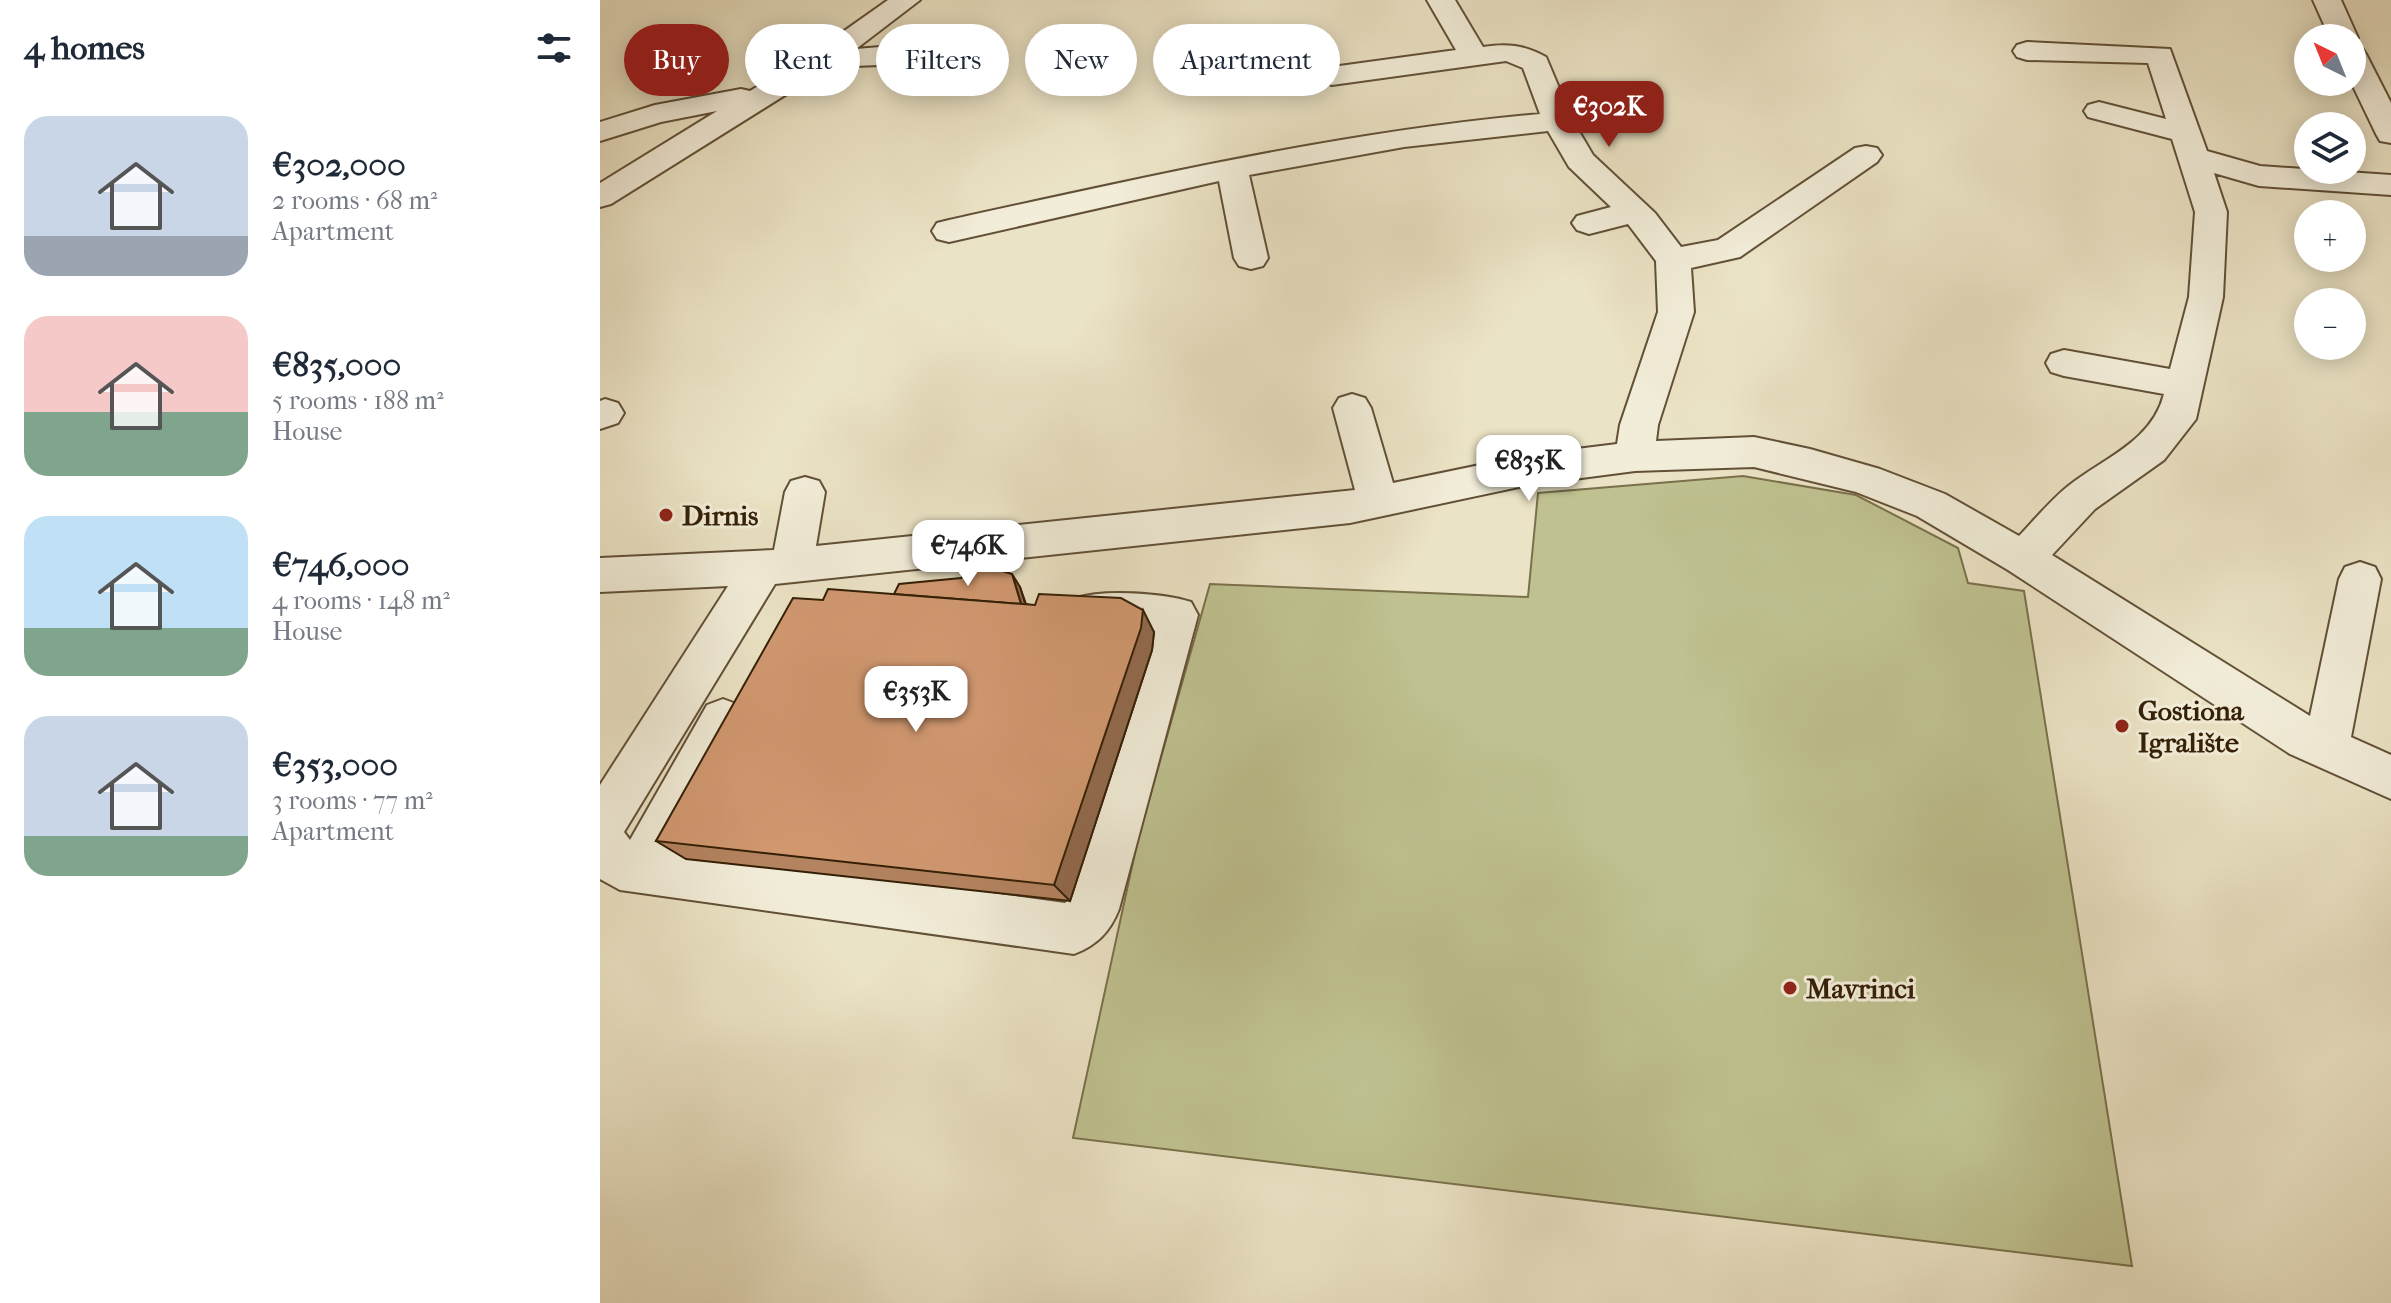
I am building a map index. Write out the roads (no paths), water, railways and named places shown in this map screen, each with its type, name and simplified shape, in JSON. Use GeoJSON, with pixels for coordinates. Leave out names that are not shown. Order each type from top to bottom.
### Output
{"type":"FeatureCollection","features":[{"type":"Feature","properties":{"kind":"street"},"geometry":{"type":"LineString","coordinates":[[860,33],[906,0]]}},
{"type":"Feature","properties":{"kind":"street"},"geometry":{"type":"LineString","coordinates":[[1441,0],[1474,56]]}},
{"type":"Feature","properties":{"kind":"street"},"geometry":{"type":"LineString","coordinates":[[2327,0],[2338,24]]}},
{"type":"Feature","properties":{"kind":"street"},"geometry":{"type":"LineString","coordinates":[[2023,558],[2081,498],[2150,450],[2177,419],[2206,297],[2211,212],[2160,55],[2027,51]]}},
{"type":"Feature","properties":{"kind":"street"},"geometry":{"type":"LineString","coordinates":[[1340,75],[1506,52],[1520,54],[1536,63],[1558,121],[1580,160],[1634,212],[1673,260],[1676,312],[1639,425],[1635,456]]}},
{"type":"Feature","properties":{"kind":"street"},"geometry":{"type":"LineString","coordinates":[[2366,83],[2391,134]]}},
{"type":"Feature","properties":{"kind":"street"},"geometry":{"type":"LineString","coordinates":[[600,132],[655,114],[751,96]]}},
{"type":"Feature","properties":{"kind":"street"},"geometry":{"type":"LineString","coordinates":[[600,197],[765,96]]}},
{"type":"Feature","properties":{"kind":"street"},"geometry":{"type":"LineString","coordinates":[[2099,111],[2259,176],[2391,185]]}},
{"type":"Feature","properties":{"kind":"street"},"geometry":{"type":"LineString","coordinates":[[949,231],[1232,168],[1442,131],[1558,121]]}},
{"type":"Feature","properties":{"kind":"street"},"geometry":{"type":"LineString","coordinates":[[1673,260],[1728,249],[1866,155]]}},
{"type":"Feature","properties":{"kind":"street"},"geometry":{"type":"LineString","coordinates":[[1232,168],[1251,258]]}},
{"type":"Feature","properties":{"kind":"street"},"geometry":{"type":"LineString","coordinates":[[1589,223],[1634,212]]}},
{"type":"Feature","properties":{"kind":"street"},"geometry":{"type":"LineString","coordinates":[[2064,363],[2185,385]]}},
{"type":"Feature","properties":{"kind":"street"},"geometry":{"type":"LineString","coordinates":[[1352,408],[1378,502]]}},
{"type":"Feature","properties":{"kind":"street"},"geometry":{"type":"LineString","coordinates":[[600,575],[777,566],[1224,521],[1378,502],[1528,470],[1635,456],[1754,452],[1866,480],[1931,505],[2023,558],[2227,691],[2326,748],[2391,778]]}},
{"type":"Feature","properties":{"kind":"street"},"geometry":{"type":"LineString","coordinates":[[600,828],[777,566],[805,492]]}},
{"type":"Feature","properties":{"kind":"street"},"geometry":{"type":"LineString","coordinates":[[2326,748],[2360,579]]}},
{"type":"Feature","properties":{"kind":"street"},"geometry":{"type":"LineString","coordinates":[[600,840],[620,866],[1074,929],[1094,909],[1176,615],[1091,611]]}},
{"type":"Feature","properties":{"kind":"street"},"geometry":{"type":"LineString","coordinates":[[641,869],[723,719]]}},
{"type":"Feature","properties":{"kind":"place","name":"Dirnis"},"geometry":{"type":"Point","coordinates":[666,515]}},
{"type":"Feature","properties":{"kind":"place","name":"Gostiona Igralište"},"geometry":{"type":"Point","coordinates":[2122,726]}},
{"type":"Feature","properties":{"kind":"place","name":"Mavrinci"},"geometry":{"type":"Point","coordinates":[1790,988]}}]}
